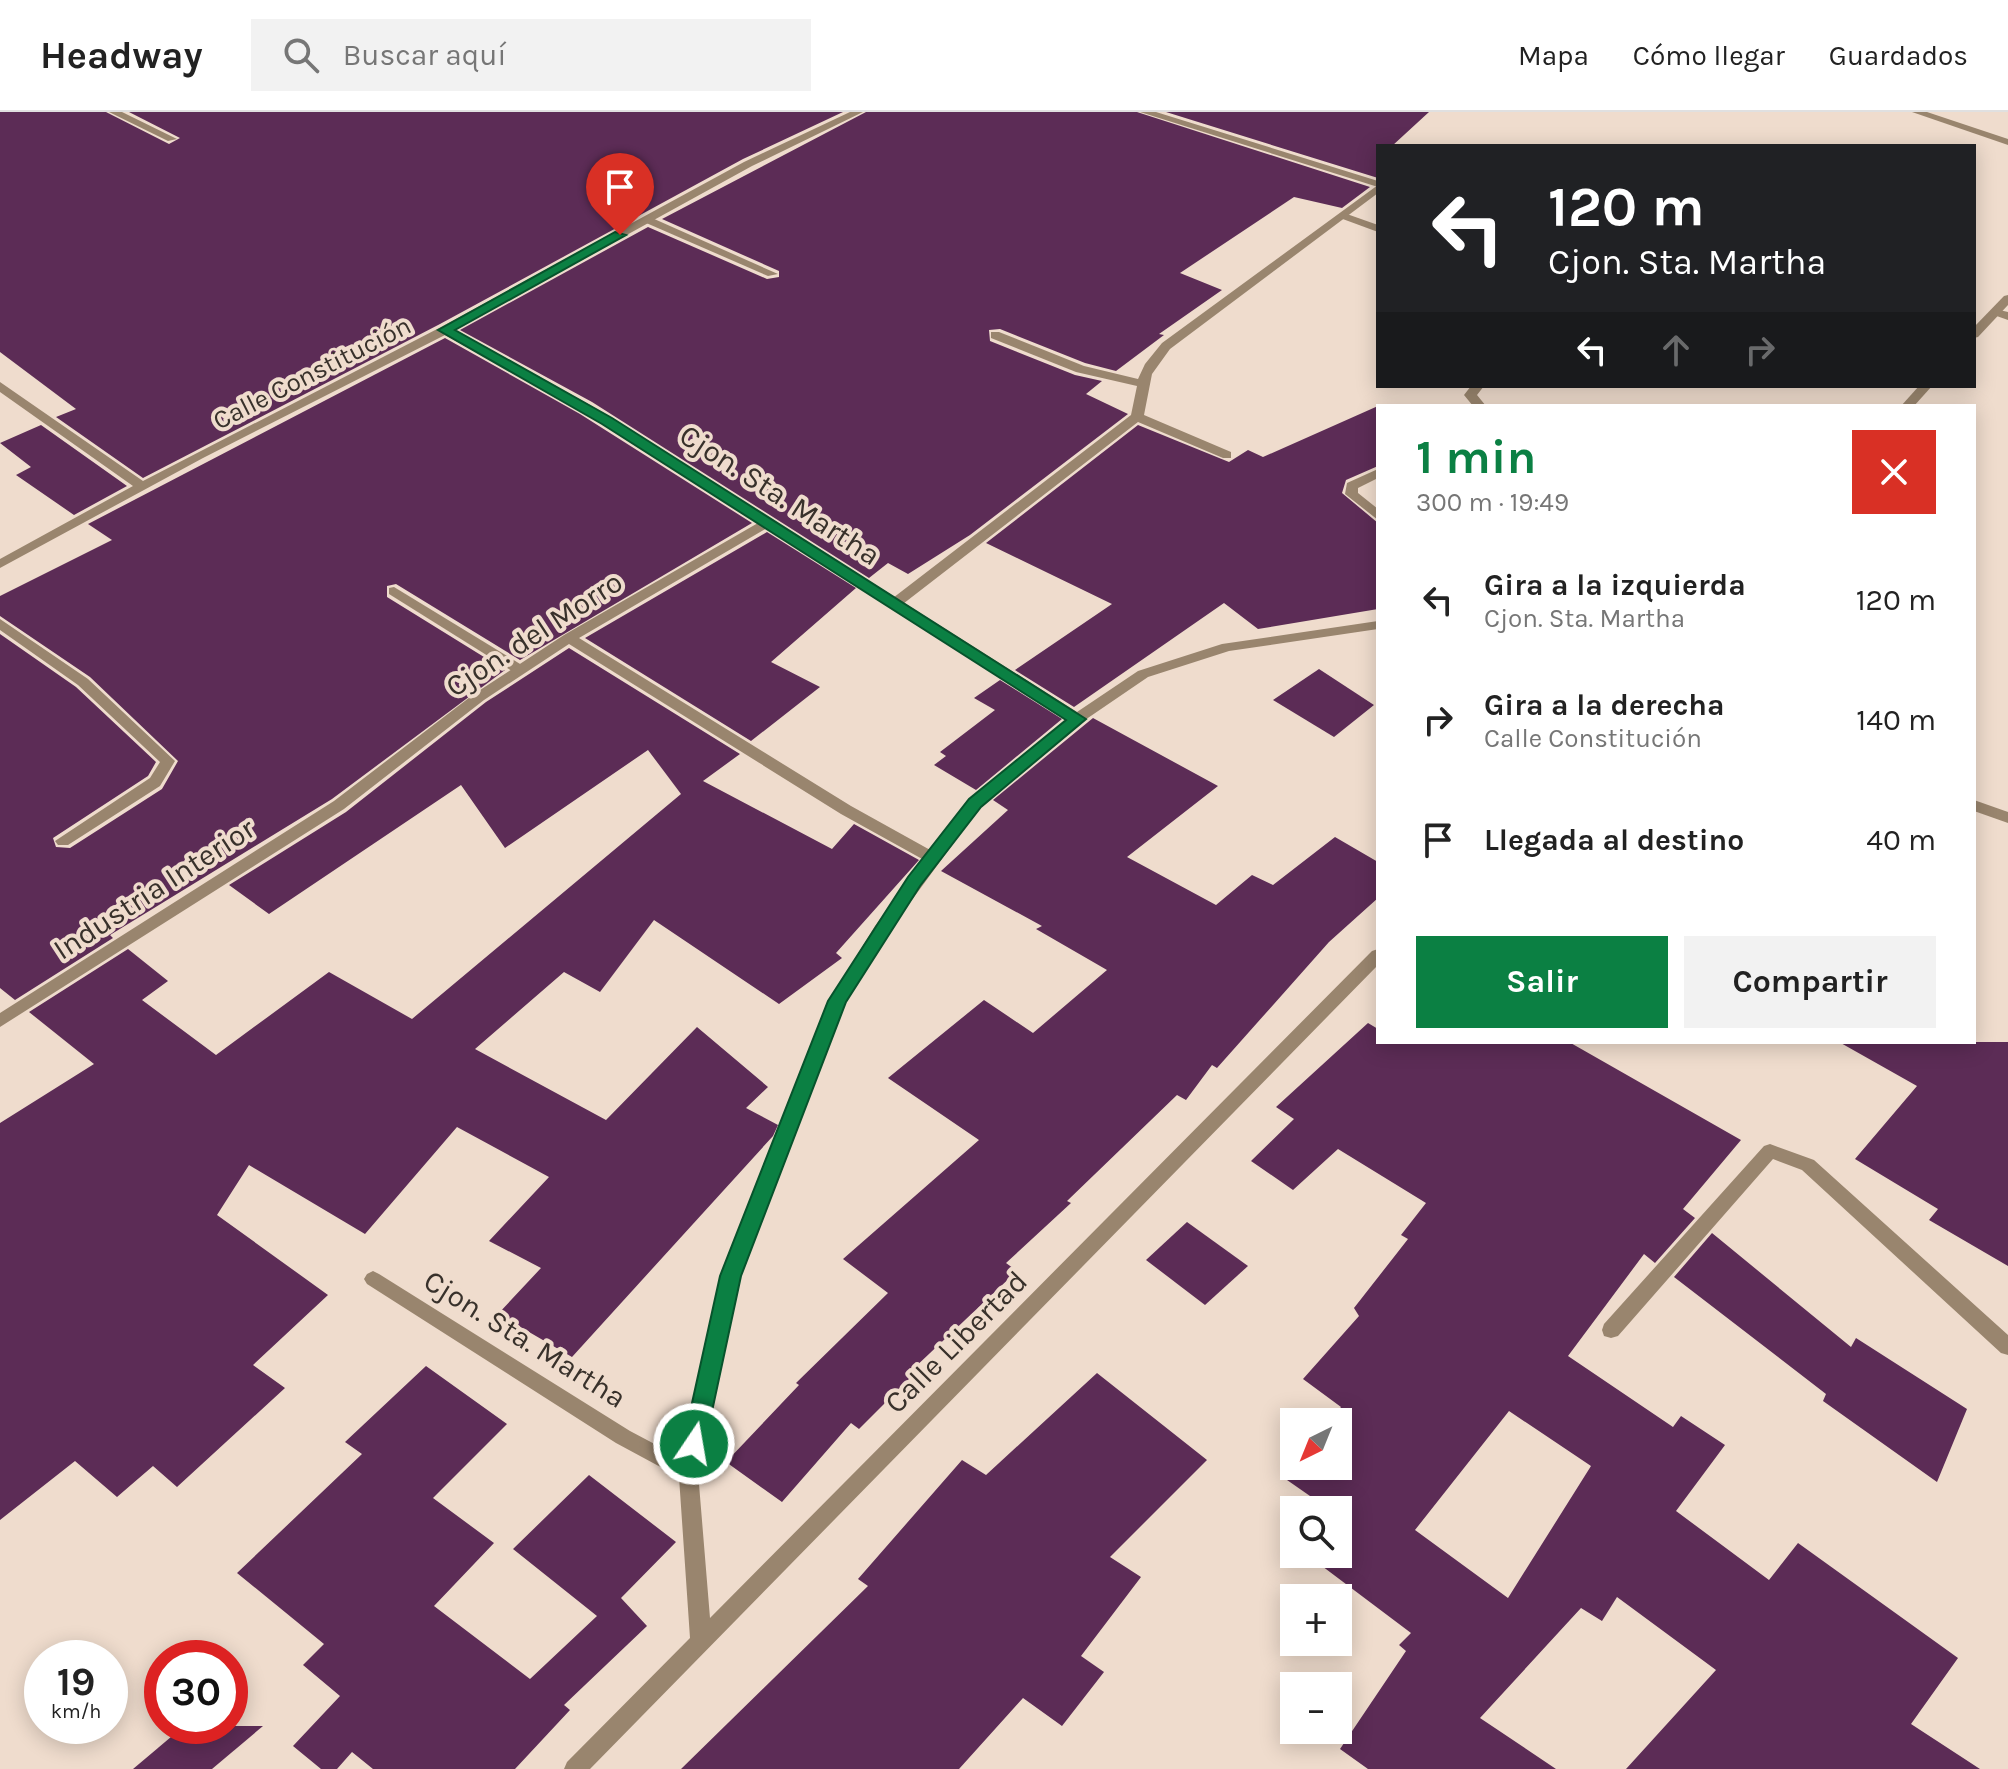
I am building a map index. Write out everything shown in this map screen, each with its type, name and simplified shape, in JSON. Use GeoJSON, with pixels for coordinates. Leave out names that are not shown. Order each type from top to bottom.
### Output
{"type":"FeatureCollection","features":[{"type":"Feature","properties":{"kind":"street"},"geometry":{"type":"LineString","coordinates":[[114,112],[172,139]]}},
{"type":"Feature","properties":{"kind":"street","name":"Calle Constitución"},"geometry":{"type":"LineString","coordinates":[[0,564],[142,486],[445,330],[748,164],[858,112]]}},
{"type":"Feature","properties":{"kind":"street"},"geometry":{"type":"LineString","coordinates":[[1145,112],[1376,185]]}},
{"type":"Feature","properties":{"kind":"street"},"geometry":{"type":"LineString","coordinates":[[1917,112],[2008,142]]}},
{"type":"Feature","properties":{"kind":"street"},"geometry":{"type":"LineString","coordinates":[[894,604],[1137,417],[1143,402],[1142,384],[1148,366],[1166,346],[1344,216],[1376,188]]}},
{"type":"Feature","properties":{"kind":"street"},"geometry":{"type":"LineString","coordinates":[[1344,216],[1376,228]]}},
{"type":"Feature","properties":{"kind":"street"},"geometry":{"type":"LineString","coordinates":[[648,220],[772,274]]}},
{"type":"Feature","properties":{"kind":"street"},"geometry":{"type":"LineString","coordinates":[[1976,332],[2008,298]]}},
{"type":"Feature","properties":{"kind":"street"},"geometry":{"type":"LineString","coordinates":[[1995,312],[2008,316]]}},
{"type":"Feature","properties":{"kind":"street","name":"Cjon. Sta. Martha"},"geometry":{"type":"LineString","coordinates":[[445,330],[586,408],[1077,719]]}},
{"type":"Feature","properties":{"kind":"street"},"geometry":{"type":"LineString","coordinates":[[995,335],[1080,369],[1142,384]]}},
{"type":"Feature","properties":{"kind":"street"},"geometry":{"type":"LineString","coordinates":[[0,386],[142,486]]}},
{"type":"Feature","properties":{"kind":"street"},"geometry":{"type":"LineString","coordinates":[[1476,388],[1470,395],[1478,404]]}},
{"type":"Feature","properties":{"kind":"street"},"geometry":{"type":"LineString","coordinates":[[1909,404],[1924,388]]}},
{"type":"Feature","properties":{"kind":"street"},"geometry":{"type":"LineString","coordinates":[[1137,417],[1227,455]]}},
{"type":"Feature","properties":{"kind":"street"},"geometry":{"type":"LineString","coordinates":[[1376,474],[1352,486],[1351,494],[1376,514]]}},
{"type":"Feature","properties":{"kind":"street","name":"Cjon. del Morro"},"geometry":{"type":"LineString","coordinates":[[339,805],[479,697],[569,638],[768,522]]}},
{"type":"Feature","properties":{"kind":"street"},"geometry":{"type":"LineString","coordinates":[[394,591],[520,670]]}},
{"type":"Feature","properties":{"kind":"street"},"geometry":{"type":"LineString","coordinates":[[0,623],[83,682],[168,761],[155,782],[63,841]]}},
{"type":"Feature","properties":{"kind":"street"},"geometry":{"type":"LineString","coordinates":[[701,1640],[688,1472],[731,1276],[837,1001],[931,857],[975,803],[1077,719],[1143,674],[1227,647],[1376,625]]}},
{"type":"Feature","properties":{"kind":"street"},"geometry":{"type":"LineString","coordinates":[[569,638],[846,810],[931,857]]}},
{"type":"Feature","properties":{"kind":"street","name":"Industria Interior"},"geometry":{"type":"LineString","coordinates":[[0,1021],[339,805]]}},
{"type":"Feature","properties":{"kind":"street"},"geometry":{"type":"LineString","coordinates":[[1976,806],[2008,818]]}},
{"type":"Feature","properties":{"kind":"street","name":"Calle Libertad"},"geometry":{"type":"LineString","coordinates":[[575,1769],[1376,957]]}},
{"type":"Feature","properties":{"kind":"street"},"geometry":{"type":"LineString","coordinates":[[1611,1330],[1770,1151],[1808,1165],[2008,1347]]}},
{"type":"Feature","properties":{"kind":"street","name":"Cjon. Sta. Martha"},"geometry":{"type":"LineString","coordinates":[[373,1279],[623,1437],[688,1472]]}},
{"type":"Feature","properties":{"kind":"building"},"geometry":{"type":"Polygon","coordinates":[[[0,112],[106,112],[169,144],[180,138],[129,112],[843,112],[743,159],[440,324],[143,478],[56,417],[76,409],[0,352],[0,112]]]}},
{"type":"Feature","properties":{"kind":"building"},"geometry":{"type":"Polygon","coordinates":[[[866,112],[1137,112],[1370,187],[1342,208],[1294,197],[1180,273],[1222,290],[1159,334],[1164,335],[1116,371],[1085,363],[1000,329],[989,330],[990,341],[1075,375],[1102,381],[1086,394],[1128,414],[970,535],[908,574],[888,563],[869,578],[592,402],[460,330],[648,227],[767,279],[779,277],[779,271],[662,219],[866,112]]]}},
{"type":"Feature","properties":{"kind":"building"},"geometry":{"type":"Polygon","coordinates":[[[1166,112],[1429,112],[1394,144],[1376,144],[1376,177],[1166,112]]]}},
{"type":"Feature","properties":{"kind":"building"},"geometry":{"type":"Polygon","coordinates":[[[445,338],[580,414],[752,523],[520,660],[396,584],[387,586],[387,597],[505,670],[332,799],[110,935],[113,938],[15,1000],[0,988],[0,634],[76,687],[156,762],[148,776],[53,838],[56,847],[70,848],[162,789],[178,761],[90,677],[0,616],[0,596],[112,540],[88,524],[445,338]]]}},
{"type":"Feature","properties":{"kind":"building"},"geometry":{"type":"Polygon","coordinates":[[[1376,407],[1376,467],[1346,480],[1342,493],[1376,521],[1376,609],[1258,629],[1224,603],[1074,707],[1015,670],[1112,604],[986,543],[1138,425],[1229,462],[1248,450],[1263,457],[1376,407]]]}},
{"type":"Feature","properties":{"kind":"building"},"geometry":{"type":"Polygon","coordinates":[[[41,425],[127,486],[74,515],[16,475],[31,467],[0,443],[41,425]]]}},
{"type":"Feature","properties":{"kind":"building"},"geometry":{"type":"Polygon","coordinates":[[[767,532],[856,588],[771,662],[820,687],[751,741],[585,638],[767,532]]]}},
{"type":"Feature","properties":{"kind":"building"},"geometry":{"type":"Polygon","coordinates":[[[569,648],[740,754],[703,781],[832,849],[854,824],[919,860],[836,953],[842,958],[779,1004],[654,920],[600,992],[564,972],[475,1049],[606,1120],[697,1027],[768,1087],[746,1108],[778,1125],[773,1136],[572,1357],[498,1314],[541,1268],[489,1241],[549,1177],[457,1127],[365,1234],[249,1165],[217,1215],[328,1295],[253,1365],[285,1388],[177,1487],[153,1466],[117,1497],[75,1461],[0,1520],[0,1123],[94,1064],[29,1012],[128,949],[168,981],[142,1000],[216,1055],[329,972],[412,1019],[681,794],[648,750],[505,848],[461,785],[269,914],[229,885],[346,812],[486,702],[569,648]]]}},
{"type":"Feature","properties":{"kind":"building"},"geometry":{"type":"Polygon","coordinates":[[[1319,669],[1374,705],[1334,737],[1273,700],[1319,669]]]}},
{"type":"Feature","properties":{"kind":"building"},"geometry":{"type":"Polygon","coordinates":[[[1000,680],[1062,719],[976,790],[934,765],[946,756],[940,752],[995,710],[974,698],[1000,680]]]}},
{"type":"Feature","properties":{"kind":"building"},"geometry":{"type":"Polygon","coordinates":[[[1093,718],[1218,786],[1127,857],[1216,905],[1252,875],[1273,885],[1335,837],[1376,861],[1376,900],[1329,942],[1217,1068],[1212,1065],[1186,1100],[1177,1095],[1067,1201],[1071,1203],[1006,1263],[1017,1271],[912,1370],[915,1373],[859,1429],[851,1423],[782,1502],[726,1462],[799,1385],[796,1383],[888,1293],[843,1259],[979,1140],[888,1078],[984,1000],[1033,1033],[1107,970],[1036,929],[1042,926],[941,871],[1008,810],[993,800],[1093,718]]]}},
{"type":"Feature","properties":{"kind":"building"},"geometry":{"type":"Polygon","coordinates":[[[1368,1023],[1376,1028],[1376,1044],[1573,1044],[1741,1140],[1683,1209],[1695,1218],[1655,1263],[1644,1254],[1568,1356],[1673,1427],[1681,1416],[1725,1445],[1676,1511],[1769,1580],[1798,1543],[1958,1658],[1911,1724],[1980,1769],[1626,1769],[1716,1670],[1617,1597],[1602,1621],[1581,1608],[1480,1718],[1556,1769],[1368,1769],[1340,1749],[1343,1744],[1352,1744],[1352,1731],[1406,1651],[1399,1645],[1411,1633],[1352,1589],[1352,1584],[1346,1584],[1325,1568],[1352,1568],[1352,1496],[1310,1496],[1287,1480],[1352,1480],[1352,1408],[1340,1408],[1303,1379],[1359,1316],[1354,1308],[1408,1239],[1401,1235],[1426,1203],[1338,1149],[1293,1190],[1251,1161],[1294,1119],[1276,1107],[1368,1023]],[[1509,1411],[1415,1530],[1508,1598],[1591,1466],[1509,1411]]]}},
{"type":"Feature","properties":{"kind":"building"},"geometry":{"type":"Polygon","coordinates":[[[2008,1042],[2008,1266],[1929,1220],[1938,1209],[1855,1159],[1917,1086],[1843,1044],[2008,1042]]]}},
{"type":"Feature","properties":{"kind":"building"},"geometry":{"type":"Polygon","coordinates":[[[1187,1222],[1248,1266],[1205,1305],[1146,1260],[1187,1222]]]}},
{"type":"Feature","properties":{"kind":"building"},"geometry":{"type":"Polygon","coordinates":[[[1712,1233],[1851,1347],[1856,1338],[1967,1409],[1937,1482],[1823,1401],[1826,1394],[1674,1277],[1712,1233]]]}},
{"type":"Feature","properties":{"kind":"building"},"geometry":{"type":"Polygon","coordinates":[[[426,1366],[507,1424],[433,1498],[494,1543],[434,1606],[530,1679],[597,1616],[513,1549],[589,1475],[676,1542],[621,1598],[647,1626],[564,1705],[570,1710],[515,1769],[373,1769],[352,1752],[337,1769],[321,1769],[293,1746],[340,1696],[303,1665],[324,1644],[237,1573],[362,1454],[345,1442],[426,1366]]]}},
{"type":"Feature","properties":{"kind":"building"},"geometry":{"type":"Polygon","coordinates":[[[1097,1373],[1207,1460],[1110,1557],[1141,1577],[1081,1656],[1104,1672],[1062,1726],[1023,1698],[959,1769],[681,1769],[868,1586],[858,1579],[962,1460],[986,1475],[1097,1373]]]}},
{"type":"Feature","properties":{"kind":"building"},"geometry":{"type":"Polygon","coordinates":[[[248,1726],[263,1726],[248,1739],[248,1726]]]}},
{"type":"Feature","properties":{"kind":"building"},"geometry":{"type":"Polygon","coordinates":[[[163,1744],[242,1744],[212,1769],[133,1769],[163,1744]]]}},
{"type":"Feature","properties":{"kind":"route"},"geometry":{"type":"LineString","coordinates":[[620,235],[445,330],[586,408],[1077,719],[975,803],[914,881],[837,1001],[731,1276],[694,1444]]}}]}
